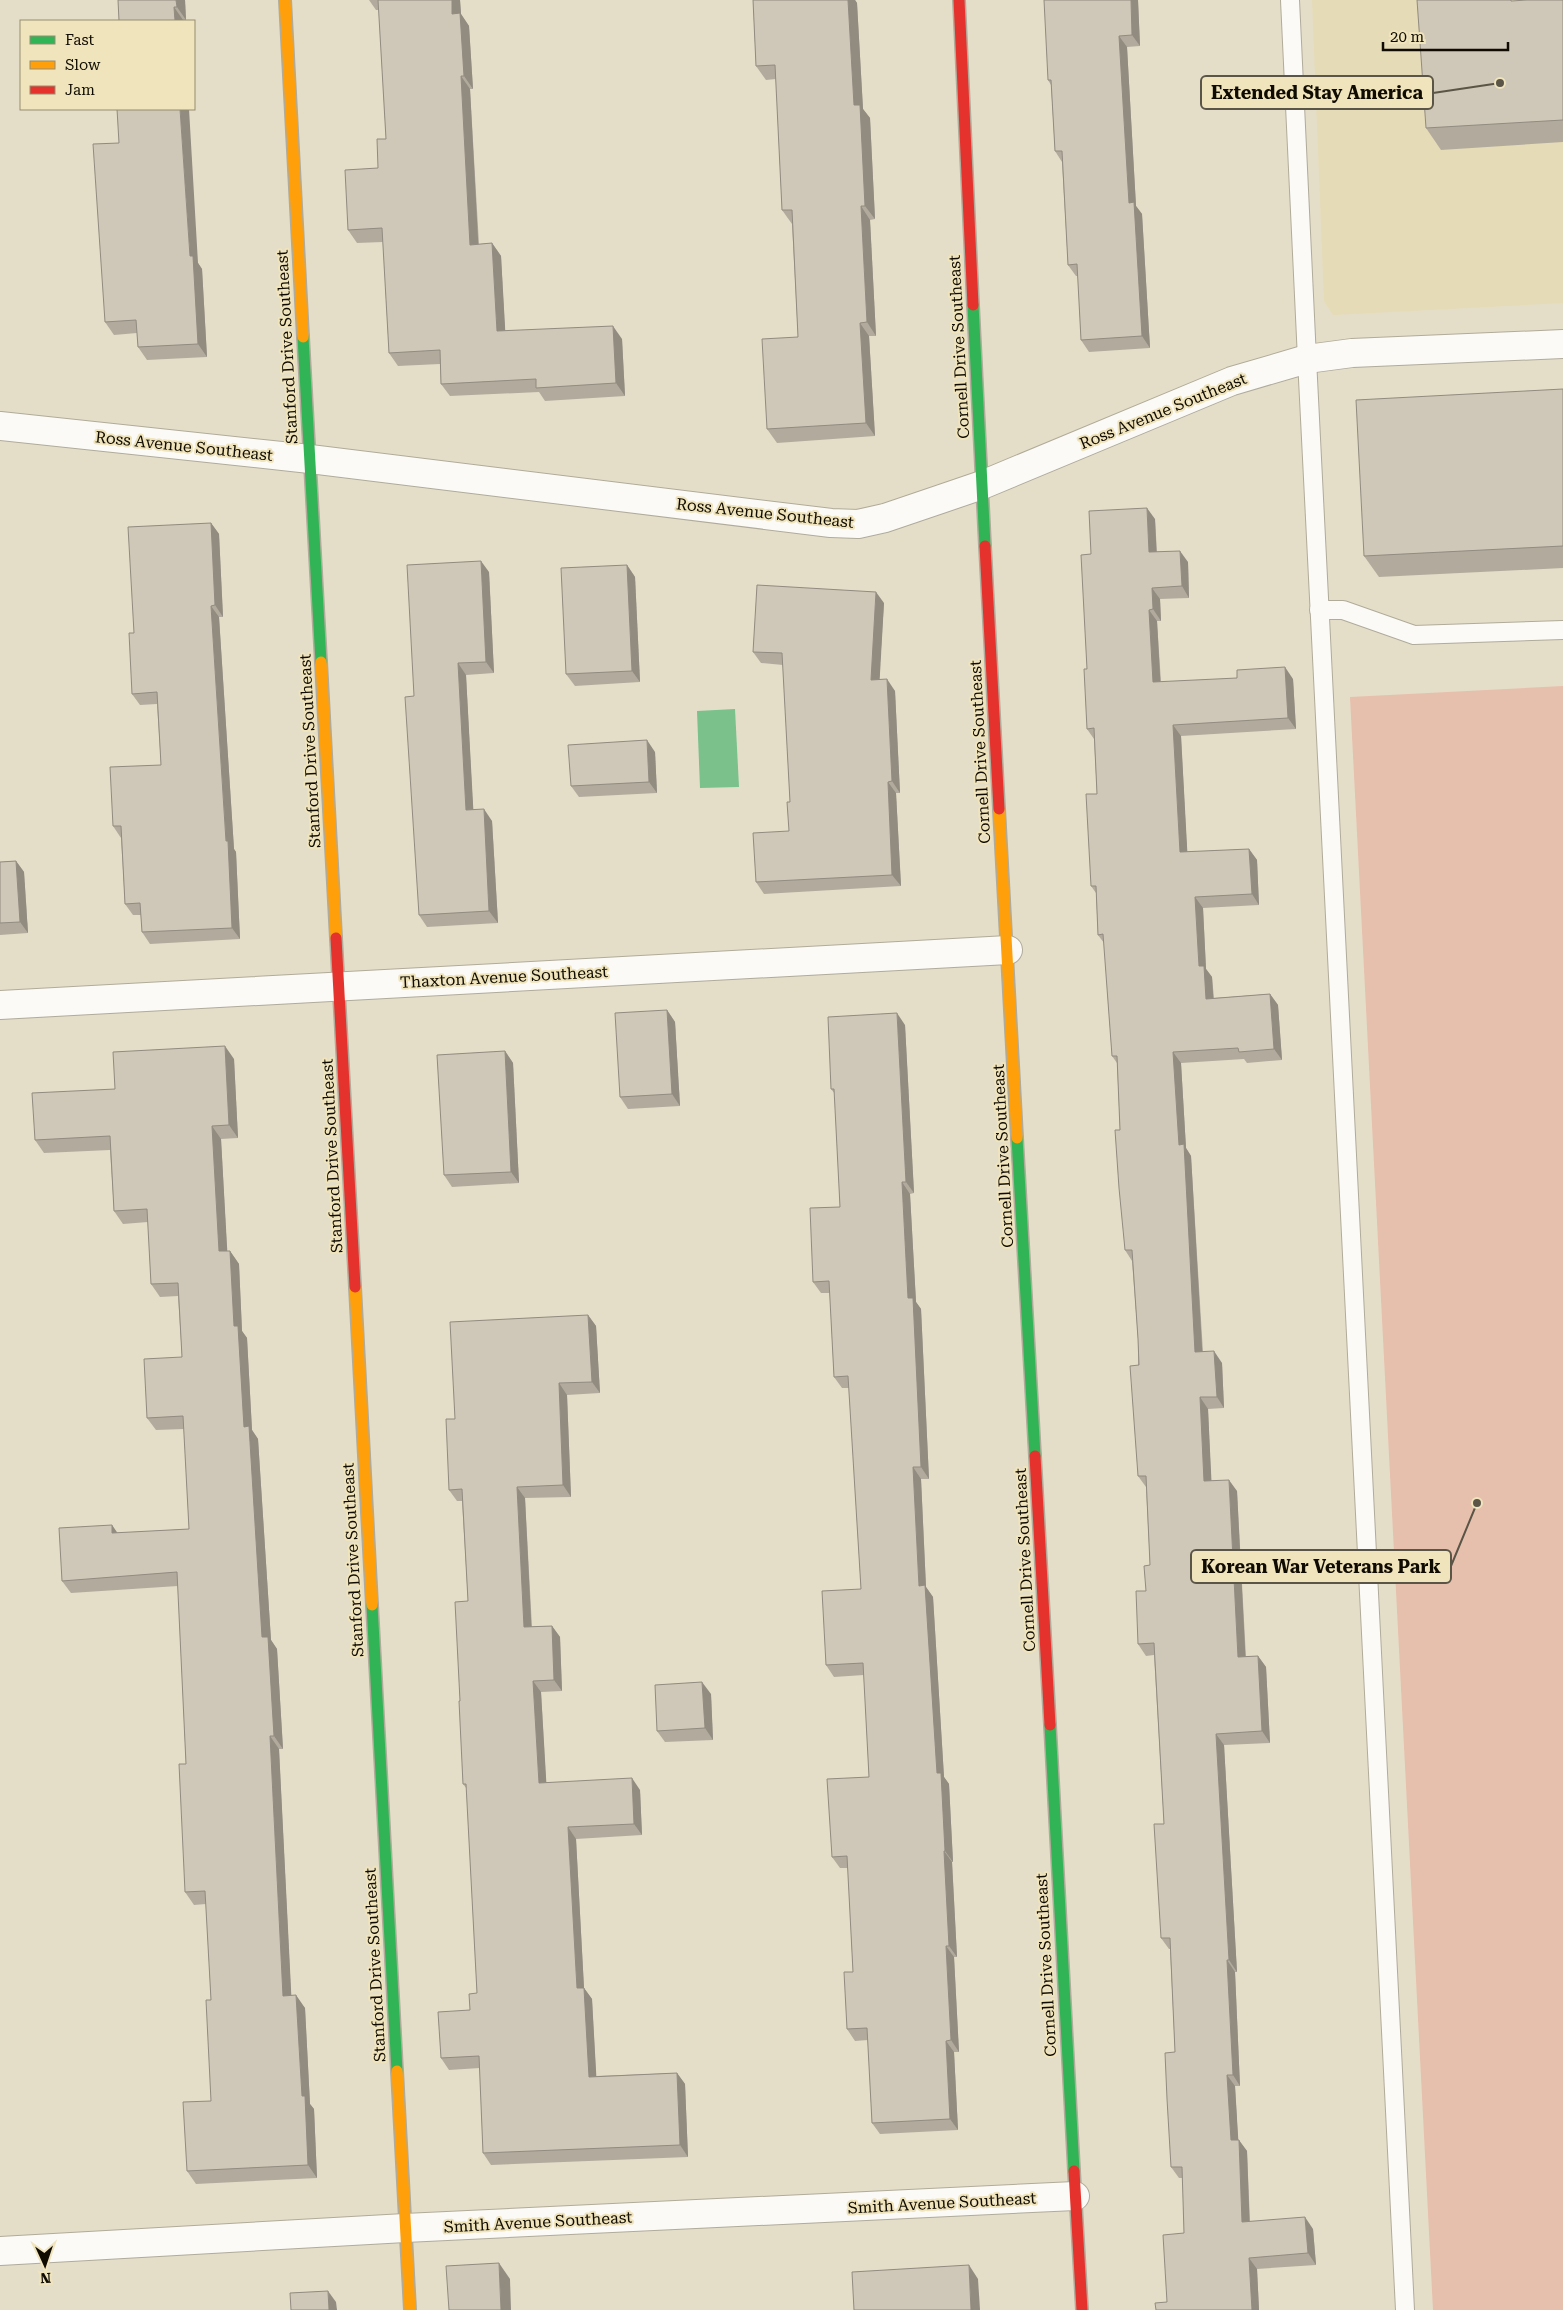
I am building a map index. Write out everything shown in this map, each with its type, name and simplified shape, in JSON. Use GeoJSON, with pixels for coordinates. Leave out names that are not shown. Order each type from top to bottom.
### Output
{"type":"FeatureCollection","features":[{"type":"Feature","properties":{"kind":"street","name":"Stanford Drive Southeast"},"geometry":{"type":"LineString","coordinates":[[285,0],[410,2310]]}},
{"type":"Feature","properties":{"kind":"street","name":"Cornell Drive Southeast"},"geometry":{"type":"LineString","coordinates":[[959,0],[982,485],[1082,2310]]}},
{"type":"Feature","properties":{"kind":"street","name":"Ross Avenue Southeast"},"geometry":{"type":"LineString","coordinates":[[0,426],[310,459],[831,523],[858,524],[885,518],[982,485],[1232,381],[1307,359],[1352,353],[1563,344]]}},
{"type":"Feature","properties":{"kind":"street","name":"Thaxton Avenue Southeast"},"geometry":{"type":"LineString","coordinates":[[0,1005],[1008,950]]}},
{"type":"Feature","properties":{"kind":"street","name":"Smith Avenue Southeast"},"geometry":{"type":"LineString","coordinates":[[0,2251],[405,2228],[1075,2196]]}},
{"type":"Feature","properties":{"kind":"lane"},"geometry":{"type":"LineString","coordinates":[[1290,0],[1405,2310]]}},
{"type":"Feature","properties":{"kind":"lane"},"geometry":{"type":"LineString","coordinates":[[1319,610],[1343,610],[1414,636],[1563,630]]}},
{"type":"Feature","properties":{"kind":"shaded area"},"geometry":{"type":"Polygon","coordinates":[[[1312,0],[1563,0],[1563,303],[1333,315],[1324,301],[1312,0]]]}},
{"type":"Feature","properties":{"kind":"shaded area"},"geometry":{"type":"Polygon","coordinates":[[[1563,686],[1563,2310],[1433,2310],[1350,697],[1563,686]]]}},
{"type":"Feature","properties":{"kind":"shaded area"},"geometry":{"type":"Polygon","coordinates":[[[735,709],[739,787],[700,788],[697,711],[735,709]]]}},
{"type":"Feature","properties":{"kind":"building"},"geometry":{"type":"Polygon","coordinates":[[[118,0],[176,0],[177,7],[174,7],[175,20],[119,20],[118,0]]]}},
{"type":"Feature","properties":{"kind":"building"},"geometry":{"type":"Polygon","coordinates":[[[378,0],[452,0],[452,14],[460,13],[464,76],[461,76],[470,245],[492,243],[497,331],[613,326],[616,383],[536,388],[536,379],[441,384],[440,350],[389,353],[382,228],[348,230],[345,170],[378,168],[377,139],[386,139],[378,0]]]}},
{"type":"Feature","properties":{"kind":"building"},"geometry":{"type":"Polygon","coordinates":[[[753,0],[848,0],[854,105],[860,105],[865,206],[861,206],[867,322],[860,323],[866,423],[767,429],[762,339],[798,337],[792,210],[782,210],[775,65],[756,66],[753,0]]]}},
{"type":"Feature","properties":{"kind":"building"},"geometry":{"type":"Polygon","coordinates":[[[1044,0],[1131,0],[1132,35],[1119,36],[1129,203],[1134,202],[1142,336],[1081,340],[1077,264],[1068,265],[1062,151],[1055,151],[1051,80],[1048,80],[1044,0]]]}},
{"type":"Feature","properties":{"kind":"building"},"geometry":{"type":"Polygon","coordinates":[[[1417,0],[1563,0],[1563,120],[1426,128],[1417,0]]]}},
{"type":"Feature","properties":{"kind":"building"},"geometry":{"type":"Polygon","coordinates":[[[117,110],[180,110],[190,256],[193,256],[198,344],[138,347],[136,320],[105,322],[93,144],[119,143],[117,110]]]}},
{"type":"Feature","properties":{"kind":"building"},"geometry":{"type":"Polygon","coordinates":[[[1563,389],[1563,546],[1364,556],[1356,400],[1563,389]]]}},
{"type":"Feature","properties":{"kind":"building"},"geometry":{"type":"Polygon","coordinates":[[[1147,508],[1149,552],[1180,551],[1182,586],[1152,588],[1153,609],[1149,610],[1153,682],[1237,678],[1237,670],[1285,667],[1288,718],[1173,725],[1180,852],[1249,849],[1252,894],[1195,897],[1199,966],[1204,966],[1206,999],[1270,994],[1274,1049],[1239,1052],[1238,1048],[1173,1052],[1179,1145],[1184,1144],[1195,1352],[1214,1351],[1217,1397],[1200,1397],[1204,1481],[1229,1480],[1238,1657],[1258,1656],[1262,1731],[1216,1734],[1229,1960],[1227,1960],[1233,2075],[1227,2075],[1231,2140],[1239,2140],[1242,2222],[1305,2217],[1308,2253],[1249,2258],[1252,2310],[1156,2310],[1155,2303],[1167,2302],[1163,2235],[1184,2233],[1182,2167],[1171,2167],[1167,2099],[1165,2053],[1175,2052],[1170,1938],[1161,1938],[1154,1824],[1164,1824],[1154,1643],[1138,1644],[1136,1591],[1146,1591],[1144,1566],[1150,1565],[1146,1476],[1138,1476],[1130,1366],[1139,1365],[1138,1339],[1132,1250],[1125,1250],[1119,1188],[1115,1130],[1120,1130],[1117,1056],[1112,1056],[1103,934],[1098,935],[1096,886],[1091,886],[1086,794],[1097,794],[1094,728],[1087,729],[1084,669],[1087,669],[1081,555],[1091,554],[1089,511],[1147,508]]]}},
{"type":"Feature","properties":{"kind":"building"},"geometry":{"type":"Polygon","coordinates":[[[211,523],[215,605],[211,606],[226,841],[228,841],[232,928],[142,932],[140,903],[125,904],[121,826],[113,826],[110,767],[161,765],[157,692],[132,694],[129,633],[134,633],[128,527],[211,523]]]}},
{"type":"Feature","properties":{"kind":"building"},"geometry":{"type":"Polygon","coordinates":[[[481,561],[486,662],[458,663],[466,810],[484,809],[489,911],[419,915],[405,697],[414,696],[407,565],[481,561]]]}},
{"type":"Feature","properties":{"kind":"building"},"geometry":{"type":"Polygon","coordinates":[[[627,565],[632,671],[566,674],[561,568],[627,565]]]}},
{"type":"Feature","properties":{"kind":"building"},"geometry":{"type":"Polygon","coordinates":[[[757,585],[876,592],[871,680],[887,679],[892,781],[888,782],[892,875],[756,882],[753,833],[789,831],[787,802],[790,802],[782,653],[753,652],[757,585]]]}},
{"type":"Feature","properties":{"kind":"building"},"geometry":{"type":"Polygon","coordinates":[[[647,740],[649,782],[571,786],[568,745],[647,740]]]}},
{"type":"Feature","properties":{"kind":"building"},"geometry":{"type":"Polygon","coordinates":[[[16,861],[20,922],[0,923],[0,862],[16,861]]]}},
{"type":"Feature","properties":{"kind":"building"},"geometry":{"type":"Polygon","coordinates":[[[667,1010],[672,1094],[620,1097],[615,1013],[667,1010]]]}},
{"type":"Feature","properties":{"kind":"building"},"geometry":{"type":"Polygon","coordinates":[[[897,1013],[906,1182],[902,1182],[908,1298],[913,1298],[921,1467],[913,1467],[919,1586],[925,1585],[937,1773],[941,1773],[945,1851],[949,1946],[946,1946],[951,2040],[946,2041],[950,2119],[872,2123],[867,2028],[847,2029],[844,1972],[853,1972],[847,1856],[832,1857],[827,1779],[869,1777],[863,1663],[826,1665],[822,1591],[861,1589],[848,1376],[834,1377],[829,1281],[813,1282],[810,1208],[840,1207],[834,1089],[831,1089],[828,1017],[897,1013]]]}},
{"type":"Feature","properties":{"kind":"building"},"geometry":{"type":"Polygon","coordinates":[[[225,1046],[229,1125],[212,1126],[219,1251],[230,1251],[234,1326],[238,1326],[244,1427],[249,1426],[262,1637],[268,1637],[274,1736],[270,1736],[283,1996],[296,1995],[302,2096],[305,2096],[308,2165],[187,2171],[183,2102],[211,2101],[206,2000],[211,2000],[205,1891],[185,1892],[179,1764],[186,1764],[177,1572],[62,1581],[59,1528],[112,1525],[112,1533],[189,1529],[183,1416],[147,1418],[144,1359],[182,1357],[178,1283],[151,1284],[147,1209],[114,1211],[110,1136],[35,1140],[32,1093],[115,1089],[113,1052],[225,1046]]]}},
{"type":"Feature","properties":{"kind":"building"},"geometry":{"type":"Polygon","coordinates":[[[505,1051],[511,1172],[444,1175],[437,1055],[505,1051]]]}},
{"type":"Feature","properties":{"kind":"building"},"geometry":{"type":"Polygon","coordinates":[[[588,1315],[592,1382],[559,1383],[563,1485],[517,1487],[524,1627],[552,1626],[554,1680],[533,1681],[539,1783],[632,1778],[634,1824],[568,1827],[577,1988],[584,1988],[589,2077],[677,2073],[680,2145],[483,2153],[479,2056],[441,2058],[438,2012],[470,2010],[469,1994],[477,1993],[466,1784],[463,1784],[455,1602],[468,1601],[462,1489],[449,1490],[446,1419],[455,1419],[450,1322],[588,1315]]]}},
{"type":"Feature","properties":{"kind":"building"},"geometry":{"type":"Polygon","coordinates":[[[702,1682],[705,1728],[657,1731],[655,1685],[702,1682]]]}},
{"type":"Feature","properties":{"kind":"building"},"geometry":{"type":"Polygon","coordinates":[[[499,2263],[501,2310],[449,2310],[446,2266],[499,2263]]]}},
{"type":"Feature","properties":{"kind":"building"},"geometry":{"type":"Polygon","coordinates":[[[969,2265],[971,2310],[854,2310],[852,2272],[969,2265]]]}},
{"type":"Feature","properties":{"kind":"building"},"geometry":{"type":"Polygon","coordinates":[[[328,2291],[329,2310],[291,2310],[290,2293],[328,2291]]]}},
{"type":"Feature","properties":{"kind":"traffic: fast"},"geometry":{"type":"LineString","coordinates":[[973,305],[985,546]]}},
{"type":"Feature","properties":{"kind":"traffic: fast"},"geometry":{"type":"LineString","coordinates":[[303,337],[321,662]]}},
{"type":"Feature","properties":{"kind":"traffic: fast"},"geometry":{"type":"LineString","coordinates":[[1017,1138],[1035,1456]]}},
{"type":"Feature","properties":{"kind":"traffic: fast"},"geometry":{"type":"LineString","coordinates":[[372,1605],[397,2071]]}},
{"type":"Feature","properties":{"kind":"traffic: fast"},"geometry":{"type":"LineString","coordinates":[[1050,1725],[1074,2171]]}},
{"type":"Feature","properties":{"kind":"traffic: slow"},"geometry":{"type":"LineString","coordinates":[[285,0],[303,337]]}},
{"type":"Feature","properties":{"kind":"traffic: slow"},"geometry":{"type":"LineString","coordinates":[[321,662],[336,938]]}},
{"type":"Feature","properties":{"kind":"traffic: slow"},"geometry":{"type":"LineString","coordinates":[[999,809],[1017,1138]]}},
{"type":"Feature","properties":{"kind":"traffic: slow"},"geometry":{"type":"LineString","coordinates":[[355,1287],[372,1605]]}},
{"type":"Feature","properties":{"kind":"traffic: slow"},"geometry":{"type":"LineString","coordinates":[[397,2071],[410,2310]]}},
{"type":"Feature","properties":{"kind":"traffic: jam"},"geometry":{"type":"LineString","coordinates":[[959,0],[973,305]]}},
{"type":"Feature","properties":{"kind":"traffic: jam"},"geometry":{"type":"LineString","coordinates":[[985,546],[999,809]]}},
{"type":"Feature","properties":{"kind":"traffic: jam"},"geometry":{"type":"LineString","coordinates":[[336,938],[355,1287]]}},
{"type":"Feature","properties":{"kind":"traffic: jam"},"geometry":{"type":"LineString","coordinates":[[1035,1456],[1050,1725]]}},
{"type":"Feature","properties":{"kind":"traffic: jam"},"geometry":{"type":"LineString","coordinates":[[1074,2171],[1082,2310]]}},
{"type":"Feature","properties":{"kind":"place","name":"Extended Stay America"},"geometry":{"type":"Point","coordinates":[1500,83]}},
{"type":"Feature","properties":{"kind":"place","name":"Korean War Veterans Park"},"geometry":{"type":"Point","coordinates":[1477,1503]}}]}
